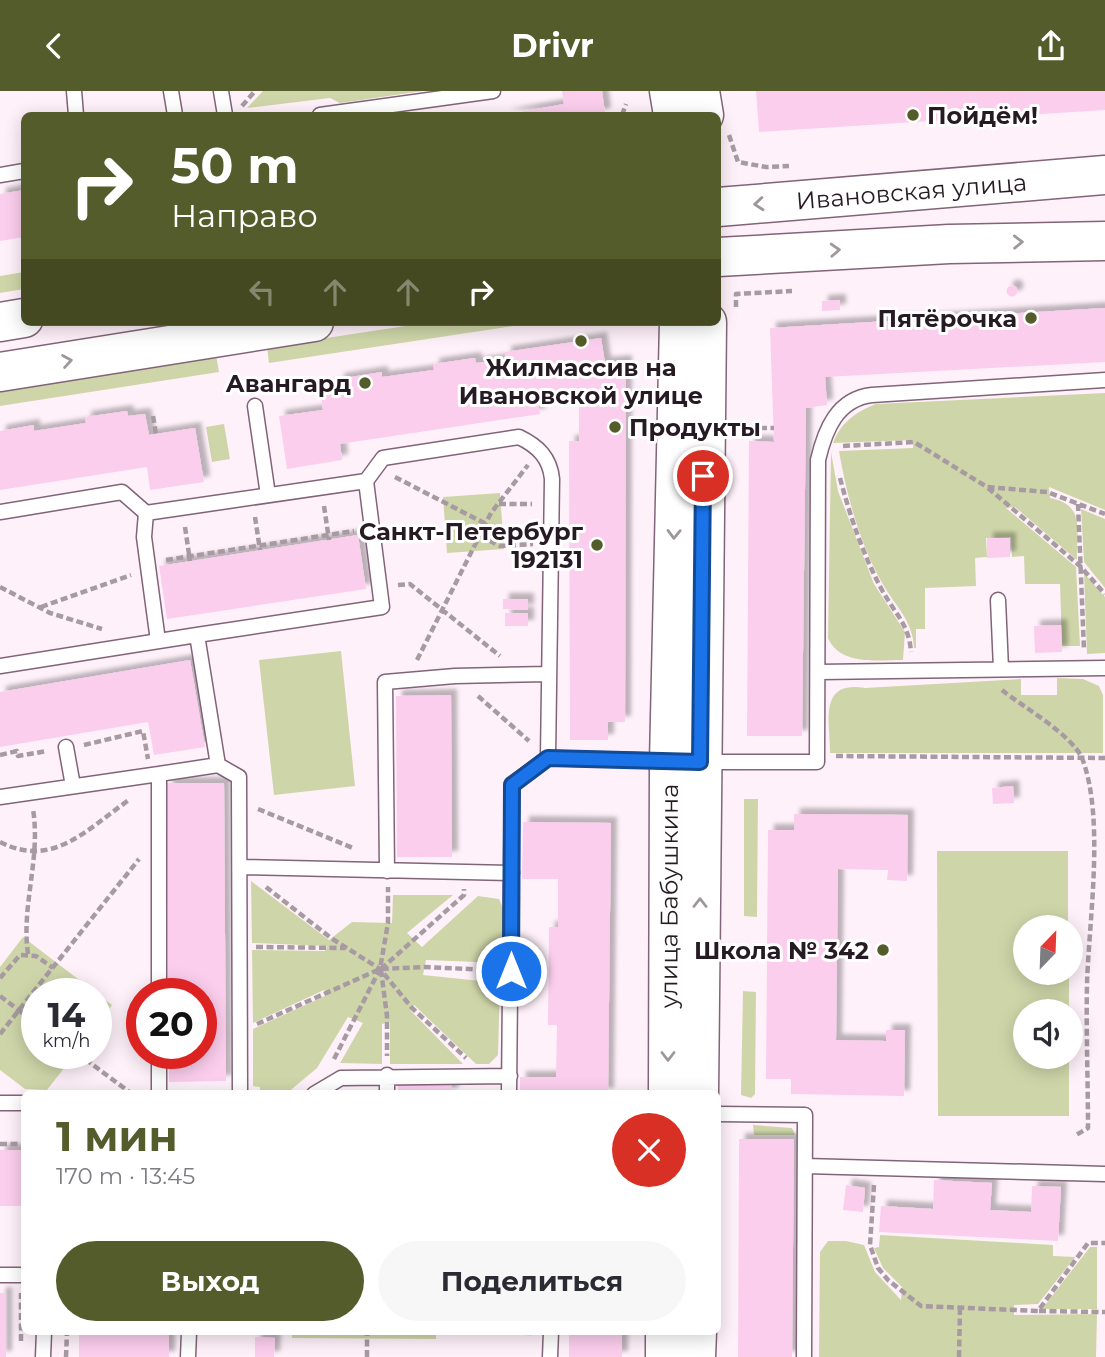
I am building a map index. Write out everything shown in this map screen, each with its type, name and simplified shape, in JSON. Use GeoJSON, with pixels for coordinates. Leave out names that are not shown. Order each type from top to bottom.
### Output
{"type":"FeatureCollection","features":[{"type":"Feature","properties":{"kind":"main road"},"geometry":{"type":"LineString","coordinates":[[669,91],[672,112]]}},
{"type":"Feature","properties":{"kind":"main road"},"geometry":{"type":"LineString","coordinates":[[700,91],[711,112]]}},
{"type":"Feature","properties":{"kind":"main road","name":"Ивановская улица"},"geometry":{"type":"LineString","coordinates":[[721,208],[1105,175]]}},
{"type":"Feature","properties":{"kind":"main road"},"geometry":{"type":"LineString","coordinates":[[721,257],[949,244],[1105,241]]}},
{"type":"Feature","properties":{"kind":"main road"},"geometry":{"type":"LineString","coordinates":[[0,322],[21,318]]}},
{"type":"Feature","properties":{"kind":"main road"},"geometry":{"type":"LineString","coordinates":[[0,372],[289,326]]}},
{"type":"Feature","properties":{"kind":"main road","name":"улица Бабушкина"},"geometry":{"type":"LineString","coordinates":[[679,326],[685,762],[699,1090]]}},
{"type":"Feature","properties":{"kind":"main road","name":"улица Бабушкина"},"geometry":{"type":"LineString","coordinates":[[668,1090],[707,326]]}},
{"type":"Feature","properties":{"kind":"main road"},"geometry":{"type":"LineString","coordinates":[[665,1335],[665,1357]]}},
{"type":"Feature","properties":{"kind":"main road"},"geometry":{"type":"LineString","coordinates":[[696,1357],[697,1335]]}},
{"type":"Feature","properties":{"kind":"lane"},"geometry":{"type":"LineString","coordinates":[[74,91],[76,112]]}},
{"type":"Feature","properties":{"kind":"lane"},"geometry":{"type":"LineString","coordinates":[[171,91],[174,112]]}},
{"type":"Feature","properties":{"kind":"lane"},"geometry":{"type":"LineString","coordinates":[[221,91],[224,112]]}},
{"type":"Feature","properties":{"kind":"lane"},"geometry":{"type":"LineString","coordinates":[[342,112],[494,91]]}},
{"type":"Feature","properties":{"kind":"lane"},"geometry":{"type":"LineString","coordinates":[[0,175],[21,172]]}},
{"type":"Feature","properties":{"kind":"lane"},"geometry":{"type":"LineString","coordinates":[[509,1090],[512,785],[548,758],[817,762],[818,460],[827,428],[841,408],[862,396],[872,394],[1105,380]]}},
{"type":"Feature","properties":{"kind":"lane"},"geometry":{"type":"LineString","coordinates":[[255,406],[268,495]]}},
{"type":"Feature","properties":{"kind":"lane"},"geometry":{"type":"LineString","coordinates":[[0,666],[382,607],[366,481],[383,457],[519,437],[540,450],[551,468],[548,758]]}},
{"type":"Feature","properties":{"kind":"lane"},"geometry":{"type":"LineString","coordinates":[[0,512],[122,492],[146,513],[366,481]]}},
{"type":"Feature","properties":{"kind":"lane"},"geometry":{"type":"LineString","coordinates":[[146,513],[144,537],[152,641]]}},
{"type":"Feature","properties":{"kind":"lane"},"geometry":{"type":"LineString","coordinates":[[999,600],[1001,669]]}},
{"type":"Feature","properties":{"kind":"lane"},"geometry":{"type":"LineString","coordinates":[[197,635],[218,765]]}},
{"type":"Feature","properties":{"kind":"lane"},"geometry":{"type":"LineString","coordinates":[[819,672],[1105,668]]}},
{"type":"Feature","properties":{"kind":"lane"},"geometry":{"type":"LineString","coordinates":[[387,871],[384,682],[455,676],[549,674]]}},
{"type":"Feature","properties":{"kind":"lane"},"geometry":{"type":"LineString","coordinates":[[66,747],[73,786]]}},
{"type":"Feature","properties":{"kind":"lane"},"geometry":{"type":"LineString","coordinates":[[0,797],[218,765],[239,777],[240,1090]]}},
{"type":"Feature","properties":{"kind":"lane"},"geometry":{"type":"LineString","coordinates":[[159,774],[159,978]]}},
{"type":"Feature","properties":{"kind":"lane"},"geometry":{"type":"LineString","coordinates":[[241,867],[512,873]]}},
{"type":"Feature","properties":{"kind":"lane"},"geometry":{"type":"LineString","coordinates":[[159,1069],[159,1090]]}},
{"type":"Feature","properties":{"kind":"lane"},"geometry":{"type":"LineString","coordinates":[[321,1090],[341,1078],[387,1075],[510,1076]]}},
{"type":"Feature","properties":{"kind":"lane"},"geometry":{"type":"LineString","coordinates":[[387,1075],[387,1090]]}},
{"type":"Feature","properties":{"kind":"lane"},"geometry":{"type":"LineString","coordinates":[[0,1103],[21,1103]]}},
{"type":"Feature","properties":{"kind":"lane"},"geometry":{"type":"LineString","coordinates":[[721,1114],[806,1115],[804,1357]]}},
{"type":"Feature","properties":{"kind":"lane"},"geometry":{"type":"LineString","coordinates":[[805,1165],[1105,1174]]}},
{"type":"Feature","properties":{"kind":"lane"},"geometry":{"type":"LineString","coordinates":[[0,1275],[21,1275]]}},
{"type":"Feature","properties":{"kind":"lane"},"geometry":{"type":"LineString","coordinates":[[43,1357],[44,1335]]}},
{"type":"Feature","properties":{"kind":"lane"},"geometry":{"type":"LineString","coordinates":[[188,1357],[189,1335]]}},
{"type":"Feature","properties":{"kind":"lane"},"geometry":{"type":"LineString","coordinates":[[551,1335],[551,1357]]}},
{"type":"Feature","properties":{"kind":"path"},"geometry":{"type":"LineString","coordinates":[[623,112],[626,104]]}},
{"type":"Feature","properties":{"kind":"path"},"geometry":{"type":"LineString","coordinates":[[721,131],[738,162],[766,167],[789,166]]}},
{"type":"Feature","properties":{"kind":"path"},"geometry":{"type":"LineString","coordinates":[[737,294],[792,291]]}},
{"type":"Feature","properties":{"kind":"path"},"geometry":{"type":"LineString","coordinates":[[153,416],[156,434]]}},
{"type":"Feature","properties":{"kind":"path"},"geometry":{"type":"LineString","coordinates":[[739,428],[774,428]]}},
{"type":"Feature","properties":{"kind":"path"},"geometry":{"type":"LineString","coordinates":[[838,456],[837,446],[914,442],[987,487],[1080,566],[1105,594]]}},
{"type":"Feature","properties":{"kind":"path"},"geometry":{"type":"LineString","coordinates":[[407,680],[486,524],[540,450]]}},
{"type":"Feature","properties":{"kind":"path"},"geometry":{"type":"LineString","coordinates":[[376,467],[486,524]]}},
{"type":"Feature","properties":{"kind":"path"},"geometry":{"type":"LineString","coordinates":[[839,475],[847,507],[882,590],[910,632],[912,671]]}},
{"type":"Feature","properties":{"kind":"path"},"geometry":{"type":"LineString","coordinates":[[987,487],[1047,492],[1105,514]]}},
{"type":"Feature","properties":{"kind":"path"},"geometry":{"type":"LineString","coordinates":[[321,488],[329,537]]}},
{"type":"Feature","properties":{"kind":"path"},"geometry":{"type":"LineString","coordinates":[[252,497],[259,548]]}},
{"type":"Feature","properties":{"kind":"path"},"geometry":{"type":"LineString","coordinates":[[498,504],[552,503]]}},
{"type":"Feature","properties":{"kind":"path"},"geometry":{"type":"LineString","coordinates":[[1078,503],[1085,668]]}},
{"type":"Feature","properties":{"kind":"path"},"geometry":{"type":"LineString","coordinates":[[182,508],[190,558]]}},
{"type":"Feature","properties":{"kind":"path"},"geometry":{"type":"LineString","coordinates":[[40,607],[148,566],[372,529]]}},
{"type":"Feature","properties":{"kind":"path"},"geometry":{"type":"LineString","coordinates":[[480,536],[500,546],[552,542]]}},
{"type":"Feature","properties":{"kind":"path"},"geometry":{"type":"LineString","coordinates":[[379,586],[410,584],[523,674]]}},
{"type":"Feature","properties":{"kind":"path"},"geometry":{"type":"LineString","coordinates":[[0,587],[40,607],[152,641]]}},
{"type":"Feature","properties":{"kind":"path"},"geometry":{"type":"LineString","coordinates":[[968,670],[1001,689],[1073,744],[1082,758],[1094,797],[1087,986],[1088,1128],[1076,1135]]}},
{"type":"Feature","properties":{"kind":"path"},"geometry":{"type":"LineString","coordinates":[[455,676],[548,758]]}},
{"type":"Feature","properties":{"kind":"path"},"geometry":{"type":"LineString","coordinates":[[854,757],[1105,758]]}},
{"type":"Feature","properties":{"kind":"path"},"geometry":{"type":"LineString","coordinates":[[0,842],[20,851],[35,852],[63,846],[146,788],[159,774]]}},
{"type":"Feature","properties":{"kind":"path"},"geometry":{"type":"LineString","coordinates":[[28,954],[24,928],[35,852],[30,793]]}},
{"type":"Feature","properties":{"kind":"path"},"geometry":{"type":"LineString","coordinates":[[240,807],[252,807],[370,855],[387,871],[388,923],[380,969],[332,1062]]}},
{"type":"Feature","properties":{"kind":"path"},"geometry":{"type":"LineString","coordinates":[[0,1034],[147,849],[159,847]]}},
{"type":"Feature","properties":{"kind":"path"},"geometry":{"type":"LineString","coordinates":[[241,867],[347,948],[380,969],[412,1008],[484,1076]]}},
{"type":"Feature","properties":{"kind":"path"},"geometry":{"type":"LineString","coordinates":[[240,1027],[251,1027],[380,969],[464,895],[465,872]]}},
{"type":"Feature","properties":{"kind":"path"},"geometry":{"type":"LineString","coordinates":[[241,947],[347,948]]}},
{"type":"Feature","properties":{"kind":"path"},"geometry":{"type":"LineString","coordinates":[[0,978],[14,959],[28,954],[53,968]]}},
{"type":"Feature","properties":{"kind":"path"},"geometry":{"type":"LineString","coordinates":[[380,969],[424,967],[511,971]]}},
{"type":"Feature","properties":{"kind":"path"},"geometry":{"type":"LineString","coordinates":[[380,969],[387,1016],[387,1075]]}},
{"type":"Feature","properties":{"kind":"path"},"geometry":{"type":"LineString","coordinates":[[0,996],[19,1010]]}},
{"type":"Feature","properties":{"kind":"path"},"geometry":{"type":"LineString","coordinates":[[98,1069],[127,1090]]}},
{"type":"Feature","properties":{"kind":"path"},"geometry":{"type":"LineString","coordinates":[[0,1144],[21,1144]]}},
{"type":"Feature","properties":{"kind":"path"},"geometry":{"type":"LineString","coordinates":[[875,1166],[870,1245],[878,1268],[901,1293],[921,1306],[1105,1312]]}},
{"type":"Feature","properties":{"kind":"path"},"geometry":{"type":"LineString","coordinates":[[1038,1311],[1088,1243],[1105,1243]]}},
{"type":"Feature","properties":{"kind":"path"},"geometry":{"type":"LineString","coordinates":[[959,1357],[960,1308]]}},
{"type":"Feature","properties":{"kind":"path"},"geometry":{"type":"LineString","coordinates":[[21,1335],[21,1343]]}},
{"type":"Feature","properties":{"kind":"path"},"geometry":{"type":"LineString","coordinates":[[66,1357],[67,1335]]}},
{"type":"Feature","properties":{"kind":"path"},"geometry":{"type":"LineString","coordinates":[[367,1335],[367,1357]]}},
{"type":"Feature","properties":{"kind":"green space"},"geometry":{"type":"Polygon","coordinates":[[[263,91],[423,91],[340,103],[330,98],[247,108],[263,91]]]}},
{"type":"Feature","properties":{"kind":"green space"},"geometry":{"type":"Polygon","coordinates":[[[21,272],[21,290],[0,293],[0,276],[21,272]]]}},
{"type":"Feature","properties":{"kind":"green space"},"geometry":{"type":"Polygon","coordinates":[[[406,326],[513,326],[269,363],[267,347],[406,326]]]}},
{"type":"Feature","properties":{"kind":"green space"},"geometry":{"type":"Polygon","coordinates":[[[216,355],[219,372],[0,406],[0,388],[216,355]]]}},
{"type":"Feature","properties":{"kind":"green space"},"geometry":{"type":"Polygon","coordinates":[[[1105,393],[1105,510],[1049,487],[1050,498],[1069,506],[1077,520],[1077,560],[1015,507],[1006,508],[1076,567],[1080,646],[1062,646],[1060,584],[1025,584],[1024,556],[1012,557],[1011,537],[986,538],[987,557],[975,558],[976,586],[925,588],[925,629],[916,629],[914,648],[907,621],[873,567],[860,535],[839,451],[913,448],[913,440],[833,443],[840,429],[856,414],[876,404],[1105,393]]]}},
{"type":"Feature","properties":{"kind":"green space"},"geometry":{"type":"Polygon","coordinates":[[[224,424],[230,459],[212,462],[206,427],[224,424]]]}},
{"type":"Feature","properties":{"kind":"green space"},"geometry":{"type":"Polygon","coordinates":[[[831,452],[838,491],[874,584],[905,632],[903,660],[850,657],[834,647],[828,638],[831,452]]]}},
{"type":"Feature","properties":{"kind":"green space"},"geometry":{"type":"Polygon","coordinates":[[[500,493],[504,549],[447,553],[443,497],[500,493]]]}},
{"type":"Feature","properties":{"kind":"green space"},"geometry":{"type":"Polygon","coordinates":[[[1081,509],[1105,519],[1105,588],[1084,562],[1081,509]]]}},
{"type":"Feature","properties":{"kind":"green space"},"geometry":{"type":"Polygon","coordinates":[[[1084,573],[1105,597],[1105,653],[1087,654],[1084,573]]]}},
{"type":"Feature","properties":{"kind":"green space"},"geometry":{"type":"Polygon","coordinates":[[[341,651],[355,786],[274,795],[259,660],[341,651]]]}},
{"type":"Feature","properties":{"kind":"green space"},"geometry":{"type":"Polygon","coordinates":[[[1057,678],[1083,679],[1099,686],[1103,695],[1103,753],[830,753],[830,706],[833,697],[840,690],[850,687],[1021,679],[1021,695],[1057,695],[1057,678]]]}},
{"type":"Feature","properties":{"kind":"green space"},"geometry":{"type":"Polygon","coordinates":[[[744,799],[758,799],[757,917],[744,916],[744,799]]]}},
{"type":"Feature","properties":{"kind":"green space"},"geometry":{"type":"Polygon","coordinates":[[[937,851],[1068,851],[1068,915],[1013,915],[1013,985],[1069,985],[1069,999],[1013,999],[1013,1069],[1069,1069],[1069,1116],[938,1116],[937,851]]]}},
{"type":"Feature","properties":{"kind":"green space"},"geometry":{"type":"Polygon","coordinates":[[[251,881],[329,940],[352,922],[392,923],[393,895],[453,895],[407,933],[422,947],[478,896],[499,899],[503,908],[501,963],[426,960],[423,975],[500,983],[498,1055],[489,1064],[476,1064],[414,1005],[410,1010],[463,1064],[390,1064],[390,1022],[382,1024],[382,1064],[340,1063],[363,1023],[348,1017],[317,1068],[291,1090],[260,1090],[260,1087],[253,1086],[253,1029],[327,995],[324,990],[253,1023],[252,950],[325,951],[327,946],[252,943],[251,881]]]}},
{"type":"Feature","properties":{"kind":"green space"},"geometry":{"type":"Polygon","coordinates":[[[23,937],[77,978],[21,978],[21,1069],[63,1069],[47,1090],[25,1089],[0,1070],[0,967],[23,937]]]}},
{"type":"Feature","properties":{"kind":"green space"},"geometry":{"type":"Polygon","coordinates":[[[743,991],[756,992],[755,1094],[751,1098],[741,1095],[743,991]]]}},
{"type":"Feature","properties":{"kind":"green space"},"geometry":{"type":"Polygon","coordinates":[[[753,1125],[792,1128],[795,1135],[754,1135],[753,1125]]]}},
{"type":"Feature","properties":{"kind":"green space"},"geometry":{"type":"Polygon","coordinates":[[[880,1235],[1053,1245],[1053,1256],[1075,1257],[1038,1304],[1014,1305],[1014,1315],[1097,1314],[1096,1357],[819,1357],[820,1252],[828,1241],[864,1245],[875,1272],[901,1300],[902,1287],[883,1268],[874,1248],[879,1247],[880,1235]]]}},
{"type":"Feature","properties":{"kind":"green space"},"geometry":{"type":"Polygon","coordinates":[[[1090,1247],[1097,1247],[1097,1309],[1042,1309],[1090,1247]]]}},
{"type":"Feature","properties":{"kind":"green space"},"geometry":{"type":"Polygon","coordinates":[[[292,1335],[436,1335],[436,1339],[292,1338],[292,1335]]]}},
{"type":"Feature","properties":{"kind":"building"},"geometry":{"type":"Polygon","coordinates":[[[562,91],[602,91],[605,112],[520,112],[564,104],[562,91]]]}},
{"type":"Feature","properties":{"kind":"building"},"geometry":{"type":"Polygon","coordinates":[[[756,91],[1105,91],[1105,110],[759,132],[756,91]]]}},
{"type":"Feature","properties":{"kind":"building"},"geometry":{"type":"Polygon","coordinates":[[[21,190],[21,238],[0,241],[0,194],[21,190]]]}},
{"type":"Feature","properties":{"kind":"building"},"geometry":{"type":"Polygon","coordinates":[[[1012,285],[1018,291],[1012,297],[1006,291],[1012,285]]]}},
{"type":"Feature","properties":{"kind":"building"},"geometry":{"type":"Polygon","coordinates":[[[840,300],[840,310],[822,311],[822,301],[840,300]]]}},
{"type":"Feature","properties":{"kind":"building"},"geometry":{"type":"Polygon","coordinates":[[[1105,308],[1105,362],[825,377],[827,405],[806,408],[802,736],[747,736],[749,441],[774,442],[770,328],[1105,308]]]}},
{"type":"Feature","properties":{"kind":"building"},"geometry":{"type":"Polygon","coordinates":[[[601,338],[605,363],[626,361],[625,722],[608,722],[608,740],[570,740],[569,441],[579,441],[579,397],[538,403],[540,414],[340,444],[342,460],[287,469],[279,416],[323,410],[320,387],[339,384],[338,379],[382,372],[382,377],[434,370],[433,364],[475,358],[476,363],[506,359],[505,352],[601,338]]]}},
{"type":"Feature","properties":{"kind":"building"},"geometry":{"type":"Polygon","coordinates":[[[127,411],[128,416],[145,414],[149,435],[195,428],[204,482],[150,490],[147,467],[0,490],[0,431],[34,425],[34,431],[86,423],[85,417],[127,411]]]}},
{"type":"Feature","properties":{"kind":"building"},"geometry":{"type":"Polygon","coordinates":[[[358,535],[366,589],[167,619],[159,566],[358,535]]]}},
{"type":"Feature","properties":{"kind":"building"},"geometry":{"type":"Polygon","coordinates":[[[987,538],[1010,538],[1010,557],[987,558],[987,538]]]}},
{"type":"Feature","properties":{"kind":"building"},"geometry":{"type":"Polygon","coordinates":[[[503,599],[528,599],[528,610],[503,609],[503,599]]]}},
{"type":"Feature","properties":{"kind":"building"},"geometry":{"type":"Polygon","coordinates":[[[505,613],[528,613],[528,626],[505,626],[505,613]]]}},
{"type":"Feature","properties":{"kind":"building"},"geometry":{"type":"Polygon","coordinates":[[[1061,625],[1062,652],[1035,653],[1034,626],[1061,625]]]}},
{"type":"Feature","properties":{"kind":"building"},"geometry":{"type":"Polygon","coordinates":[[[190,660],[205,747],[154,755],[148,722],[0,747],[0,692],[190,660]]]}},
{"type":"Feature","properties":{"kind":"building"},"geometry":{"type":"Polygon","coordinates":[[[451,695],[452,857],[397,857],[396,696],[451,695]]]}},
{"type":"Feature","properties":{"kind":"building"},"geometry":{"type":"Polygon","coordinates":[[[167,783],[224,783],[226,1081],[169,1082],[169,1069],[217,1069],[217,978],[168,978],[167,783]]]}},
{"type":"Feature","properties":{"kind":"building"},"geometry":{"type":"Polygon","coordinates":[[[1013,786],[1014,803],[993,804],[992,788],[1013,786]]]}},
{"type":"Feature","properties":{"kind":"building"},"geometry":{"type":"Polygon","coordinates":[[[794,814],[908,815],[907,881],[887,880],[888,870],[838,869],[836,1040],[886,1041],[886,1030],[905,1030],[904,1096],[791,1094],[791,1079],[766,1079],[768,830],[794,830],[794,814]]]}},
{"type":"Feature","properties":{"kind":"building"},"geometry":{"type":"Polygon","coordinates":[[[523,822],[611,823],[608,1090],[520,1090],[520,1077],[556,1077],[557,1025],[548,1025],[549,927],[558,927],[558,879],[522,879],[523,822]]]}},
{"type":"Feature","properties":{"kind":"building"},"geometry":{"type":"Polygon","coordinates":[[[398,1083],[452,1083],[452,1090],[398,1090],[398,1083]]]}},
{"type":"Feature","properties":{"kind":"building"},"geometry":{"type":"Polygon","coordinates":[[[739,1139],[794,1139],[792,1357],[738,1357],[739,1139]]]}},
{"type":"Feature","properties":{"kind":"building"},"geometry":{"type":"Polygon","coordinates":[[[0,1150],[21,1150],[21,1206],[0,1206],[0,1150]]]}},
{"type":"Feature","properties":{"kind":"building"},"geometry":{"type":"Polygon","coordinates":[[[934,1180],[992,1183],[990,1210],[1031,1212],[1032,1186],[1061,1187],[1058,1241],[879,1232],[881,1206],[933,1209],[934,1180]]]}},
{"type":"Feature","properties":{"kind":"building"},"geometry":{"type":"Polygon","coordinates":[[[846,1185],[865,1188],[863,1212],[843,1210],[846,1185]]]}},
{"type":"Feature","properties":{"kind":"building"},"geometry":{"type":"Polygon","coordinates":[[[0,1293],[6,1293],[6,1357],[0,1357],[0,1293]]]}},
{"type":"Feature","properties":{"kind":"building"},"geometry":{"type":"Polygon","coordinates":[[[79,1335],[169,1335],[169,1357],[79,1357],[79,1335]]]}},
{"type":"Feature","properties":{"kind":"building"},"geometry":{"type":"Polygon","coordinates":[[[569,1335],[622,1335],[622,1357],[569,1357],[569,1335]]]}},
{"type":"Feature","properties":{"kind":"building"},"geometry":{"type":"Polygon","coordinates":[[[255,1337],[275,1338],[274,1357],[255,1357],[255,1337]]]}},
{"type":"Feature","properties":{"kind":"place","name":"Пойдём!"},"geometry":{"type":"Point","coordinates":[913,115]}},
{"type":"Feature","properties":{"kind":"place","name":"Пятёрочка"},"geometry":{"type":"Point","coordinates":[1031,318]}},
{"type":"Feature","properties":{"kind":"place","name":"Жилмассив на Ивановской улице"},"geometry":{"type":"Point","coordinates":[581,341]}},
{"type":"Feature","properties":{"kind":"place","name":"Авангард"},"geometry":{"type":"Point","coordinates":[365,383]}},
{"type":"Feature","properties":{"kind":"place","name":"Продукты"},"geometry":{"type":"Point","coordinates":[615,427]}},
{"type":"Feature","properties":{"kind":"place","name":"Санкт-Петербург 192131"},"geometry":{"type":"Point","coordinates":[597,545]}},
{"type":"Feature","properties":{"kind":"place","name":"Школа № 342"},"geometry":{"type":"Point","coordinates":[883,950]}},
{"type":"Feature","properties":{"kind":"route"},"geometry":{"type":"LineString","coordinates":[[511,971],[512,785],[548,758],[700,762],[703,476]]}}]}
